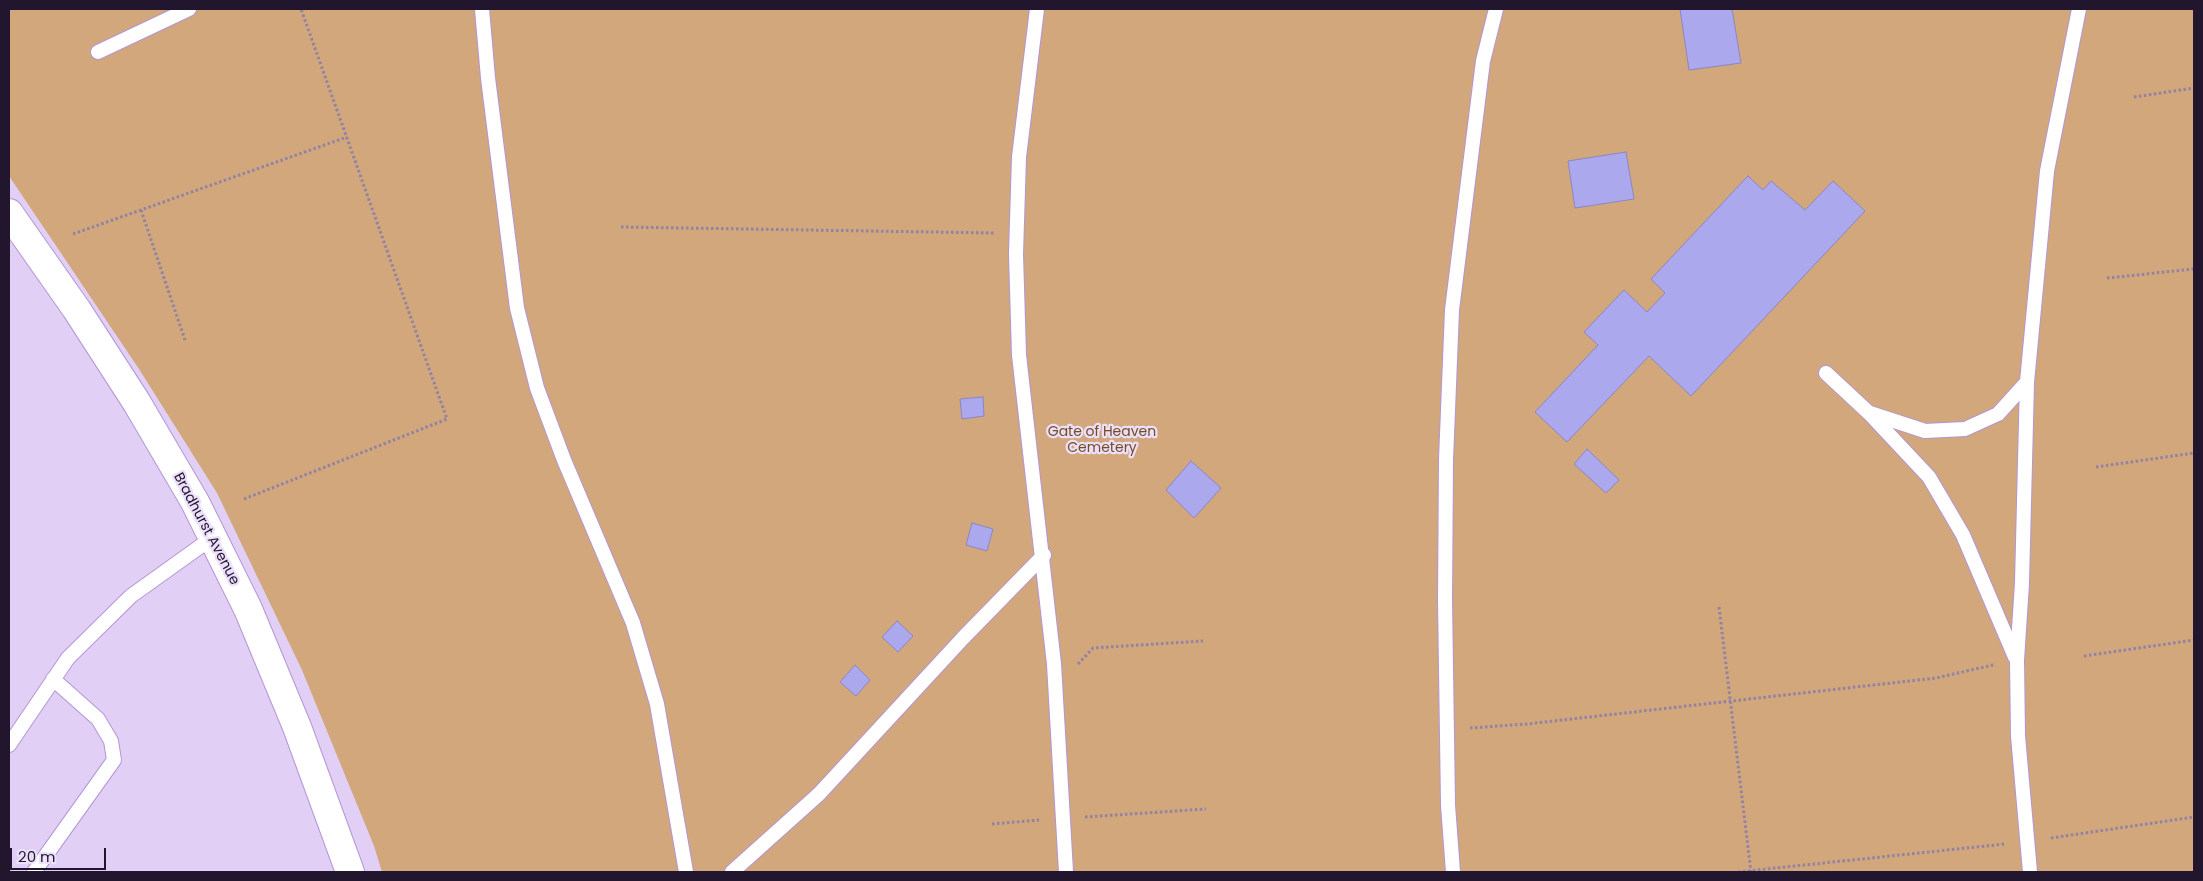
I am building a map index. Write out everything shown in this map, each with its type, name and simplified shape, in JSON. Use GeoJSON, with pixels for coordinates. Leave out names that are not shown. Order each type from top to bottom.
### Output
{"type":"FeatureCollection","features":[{"type":"Feature","properties":{"kind":"main road","name":"Bradhurst Avenue"},"geometry":{"type":"LineString","coordinates":[[9,213],[77,310],[137,403],[195,502],[248,609],[297,727],[350,872]]}},
{"type":"Feature","properties":{"kind":"lane"},"geometry":{"type":"LineString","coordinates":[[98,52],[189,9]]}},
{"type":"Feature","properties":{"kind":"lane"},"geometry":{"type":"LineString","coordinates":[[482,9],[488,78],[517,308],[537,388],[564,460],[633,623],[657,704],[686,872]]}},
{"type":"Feature","properties":{"kind":"lane"},"geometry":{"type":"LineString","coordinates":[[1037,9],[1019,156],[1017,234],[1019,354],[1028,441],[1044,555],[1056,689],[1066,872]]}},
{"type":"Feature","properties":{"kind":"lane"},"geometry":{"type":"LineString","coordinates":[[1453,872],[1448,805],[1445,554],[1452,310],[1483,61],[1496,9]]}},
{"type":"Feature","properties":{"kind":"lane"},"geometry":{"type":"LineString","coordinates":[[2030,872],[2018,736],[2017,660],[2022,583],[2027,382],[2048,171],[2079,9]]}},
{"type":"Feature","properties":{"kind":"lane"},"geometry":{"type":"LineString","coordinates":[[1826,372],[1869,413],[1929,477],[1963,535],[2017,660]]}},
{"type":"Feature","properties":{"kind":"lane"},"geometry":{"type":"LineString","coordinates":[[1869,413],[1925,432],[1966,429],[1998,414],[2027,382]]}},
{"type":"Feature","properties":{"kind":"lane"},"geometry":{"type":"LineString","coordinates":[[9,745],[68,658],[131,596],[212,538]]}},
{"type":"Feature","properties":{"kind":"lane"},"geometry":{"type":"LineString","coordinates":[[732,872],[819,794],[963,638],[1044,555]]}},
{"type":"Feature","properties":{"kind":"lane"},"geometry":{"type":"LineString","coordinates":[[34,872],[114,760],[111,741],[98,719],[53,679]]}},
{"type":"Feature","properties":{"kind":"path"},"geometry":{"type":"LineString","coordinates":[[244,499],[447,419],[301,9]]}},
{"type":"Feature","properties":{"kind":"path"},"geometry":{"type":"LineString","coordinates":[[2134,97],[2194,88]]}},
{"type":"Feature","properties":{"kind":"path"},"geometry":{"type":"LineString","coordinates":[[73,234],[347,137]]}},
{"type":"Feature","properties":{"kind":"path"},"geometry":{"type":"LineString","coordinates":[[141,210],[186,340]]}},
{"type":"Feature","properties":{"kind":"path"},"geometry":{"type":"LineString","coordinates":[[621,227],[1017,234]]}},
{"type":"Feature","properties":{"kind":"path"},"geometry":{"type":"LineString","coordinates":[[2106,278],[2194,269]]}},
{"type":"Feature","properties":{"kind":"path"},"geometry":{"type":"LineString","coordinates":[[2096,467],[2194,453]]}},
{"type":"Feature","properties":{"kind":"path"},"geometry":{"type":"LineString","coordinates":[[1719,607],[1751,871]]}},
{"type":"Feature","properties":{"kind":"path"},"geometry":{"type":"LineString","coordinates":[[2084,656],[2194,640]]}},
{"type":"Feature","properties":{"kind":"path"},"geometry":{"type":"LineString","coordinates":[[1056,689],[1092,648],[1203,642]]}},
{"type":"Feature","properties":{"kind":"path"},"geometry":{"type":"LineString","coordinates":[[1447,730],[1527,724],[1936,678],[2017,660]]}},
{"type":"Feature","properties":{"kind":"path"},"geometry":{"type":"LineString","coordinates":[[992,824],[1206,809]]}},
{"type":"Feature","properties":{"kind":"path"},"geometry":{"type":"LineString","coordinates":[[1738,872],[2027,841],[2194,818]]}},
{"type":"Feature","properties":{"kind":"green space","name":"Gate of Heaven Cemetery"},"geometry":{"type":"Polygon","coordinates":[[[9,9],[2194,9],[2194,872],[382,872],[374,846],[302,670],[217,493],[139,369],[9,176],[9,9]]]}},
{"type":"Feature","properties":{"kind":"building"},"geometry":{"type":"Polygon","coordinates":[[[1680,9],[1732,9],[1741,63],[1689,70],[1680,9]]]}},
{"type":"Feature","properties":{"kind":"building"},"geometry":{"type":"Polygon","coordinates":[[[1626,152],[1634,199],[1575,208],[1568,161],[1626,152]]]}},
{"type":"Feature","properties":{"kind":"building"},"geometry":{"type":"Polygon","coordinates":[[[1748,176],[1763,190],[1771,181],[1805,210],[1833,181],[1865,211],[1691,396],[1649,356],[1567,442],[1535,412],[1598,345],[1584,332],[1624,290],[1647,312],[1665,293],[1651,279],[1748,176]]]}},
{"type":"Feature","properties":{"kind":"building"},"geometry":{"type":"Polygon","coordinates":[[[983,397],[984,416],[962,419],[960,399],[983,397]]]}},
{"type":"Feature","properties":{"kind":"building"},"geometry":{"type":"Polygon","coordinates":[[[1587,449],[1619,480],[1606,493],[1574,464],[1587,449]]]}},
{"type":"Feature","properties":{"kind":"building"},"geometry":{"type":"Polygon","coordinates":[[[1191,461],[1221,488],[1194,518],[1166,490],[1191,461]]]}},
{"type":"Feature","properties":{"kind":"building"},"geometry":{"type":"Polygon","coordinates":[[[972,523],[993,529],[987,551],[966,545],[972,523]]]}},
{"type":"Feature","properties":{"kind":"building"},"geometry":{"type":"Polygon","coordinates":[[[897,621],[913,636],[898,652],[882,637],[897,621]]]}},
{"type":"Feature","properties":{"kind":"building"},"geometry":{"type":"Polygon","coordinates":[[[855,665],[870,680],[856,696],[840,682],[855,665]]]}}]}
